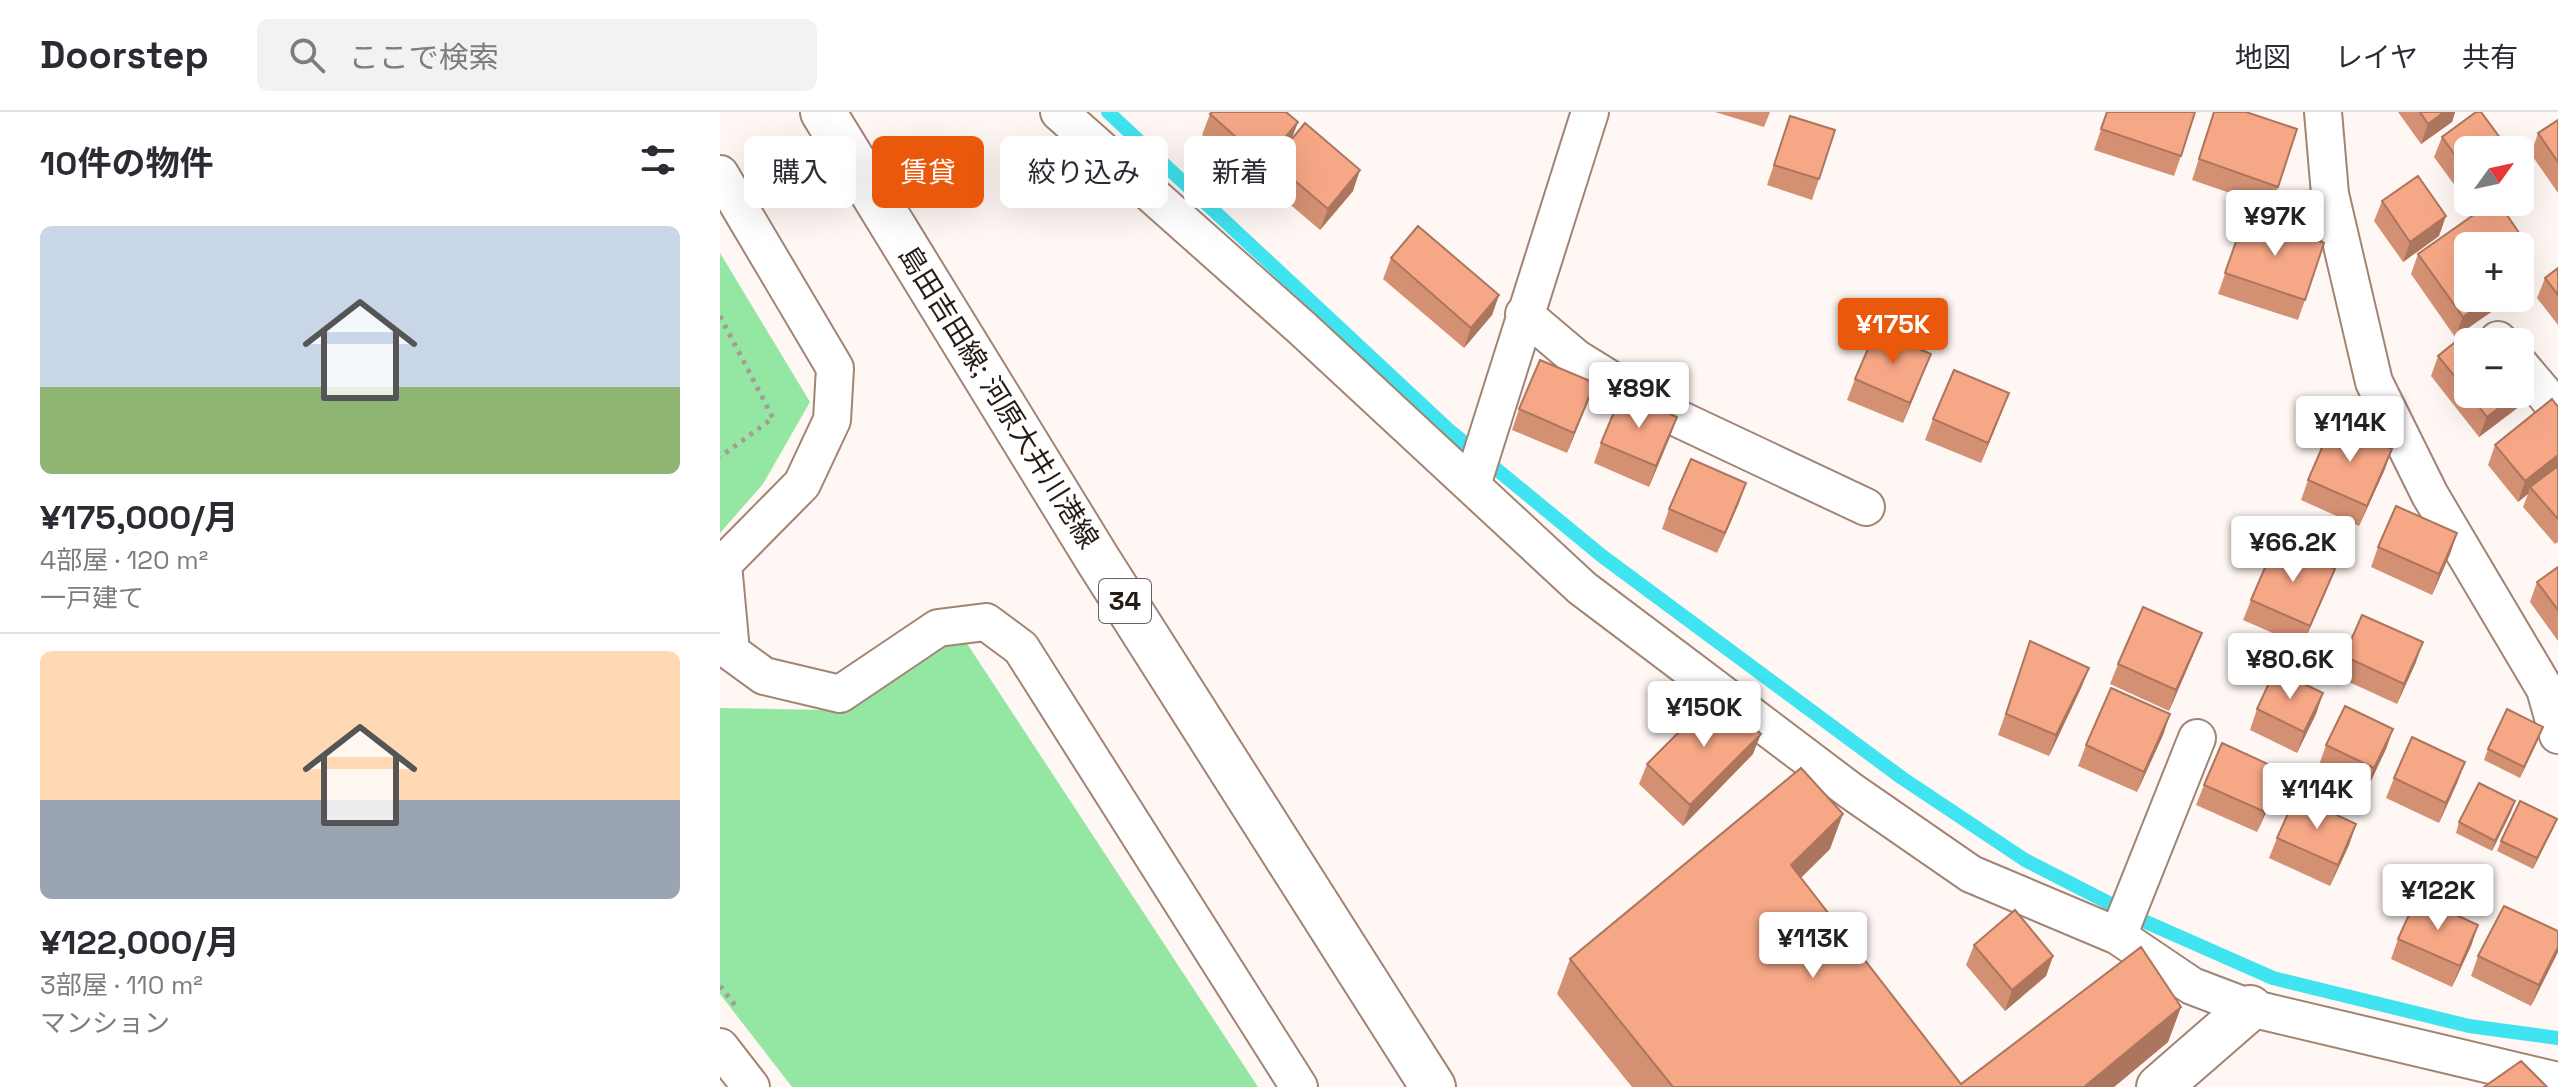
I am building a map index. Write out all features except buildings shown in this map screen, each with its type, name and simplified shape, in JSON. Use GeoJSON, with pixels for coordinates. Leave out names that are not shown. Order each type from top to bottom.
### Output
{"type":"FeatureCollection","features":[{"type":"Feature","properties":{"kind":"main road","name":"島田吉田線; 河原大井川港線"},"geometry":{"type":"LineString","coordinates":[[823,112],[1107,573],[1433,1087]]}},
{"type":"Feature","properties":{"kind":"main road"},"geometry":{"type":"LineString","coordinates":[[2159,1087],[2250,1008]]}},
{"type":"Feature","properties":{"kind":"street"},"geometry":{"type":"LineString","coordinates":[[1059,112],[1303,329],[1582,588],[1851,791],[1971,874],[2118,936],[2192,986],[2250,1008],[2558,1081]]}},
{"type":"Feature","properties":{"kind":"street"},"geometry":{"type":"LineString","coordinates":[[1472,485],[1590,112]]}},
{"type":"Feature","properties":{"kind":"street"},"geometry":{"type":"LineString","coordinates":[[2323,112],[2330,194],[2374,382],[2430,495],[2545,689],[2558,735]]}},
{"type":"Feature","properties":{"kind":"street"},"geometry":{"type":"LineString","coordinates":[[720,174],[835,368],[832,420],[802,484],[723,564],[731,652],[764,676],[840,694],[938,628],[986,622],[1021,648],[1299,1087]]}},
{"type":"Feature","properties":{"kind":"street"},"geometry":{"type":"LineString","coordinates":[[1524,314],[1576,358],[1660,410],[1866,507]]}},
{"type":"Feature","properties":{"kind":"street"},"geometry":{"type":"LineString","coordinates":[[2534,382],[2558,410]]}},
{"type":"Feature","properties":{"kind":"street"},"geometry":{"type":"LineString","coordinates":[[2118,936],[2197,738]]}},
{"type":"Feature","properties":{"kind":"street"},"geometry":{"type":"LineString","coordinates":[[720,1047],[751,1087]]}},
{"type":"Feature","properties":{"kind":"path"},"geometry":{"type":"LineString","coordinates":[[720,316],[773,418],[720,457]]}},
{"type":"Feature","properties":{"kind":"green space"},"geometry":{"type":"Polygon","coordinates":[[[720,253],[810,402],[763,484],[720,533],[720,253]]]}},
{"type":"Feature","properties":{"kind":"green space"},"geometry":{"type":"Polygon","coordinates":[[[962,636],[1258,1087],[792,1087],[720,994],[720,708],[831,710],[962,636]]]}},
{"type":"Feature","properties":{"kind":"waterway"},"geometry":{"type":"LineString","coordinates":[[1108,112],[1450,431],[1602,556],[1902,778],[2025,860],[2146,922],[2273,978],[2469,1026],[2558,1038]]}}]}
